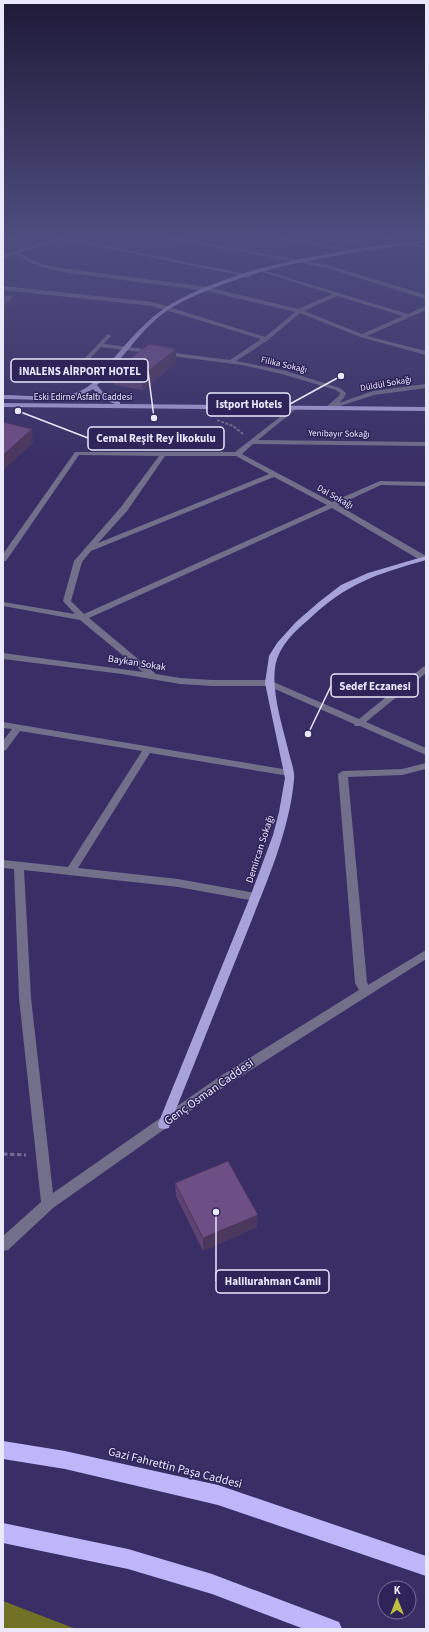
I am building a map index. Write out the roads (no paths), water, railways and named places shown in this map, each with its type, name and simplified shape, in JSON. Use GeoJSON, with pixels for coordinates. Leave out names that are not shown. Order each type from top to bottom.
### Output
{"type":"FeatureCollection","features":[{"type":"Feature","properties":{"kind":"highway","name":"Gazi Fahrettin Paşa Caddesi"},"geometry":{"type":"LineString","coordinates":[[3,1450],[65,1460],[218,1495],[426,1566]]}},
{"type":"Feature","properties":{"kind":"highway"},"geometry":{"type":"LineString","coordinates":[[3,1533],[128,1559],[212,1584],[332,1629]]}},
{"type":"Feature","properties":{"kind":"main road"},"geometry":{"type":"LineString","coordinates":[[132,406],[104,398],[96,392],[94,385],[124,350],[160,313]]}},
{"type":"Feature","properties":{"kind":"main road","name":"Eski Edirne Asfaltı Caddesi"},"geometry":{"type":"LineString","coordinates":[[3,397],[63,396],[81,393],[94,385]]}},
{"type":"Feature","properties":{"kind":"main road","name":"Eski Edirne Asfaltı Caddesi"},"geometry":{"type":"LineString","coordinates":[[3,405],[426,409]]}},
{"type":"Feature","properties":{"kind":"main road","name":"Demircan Sokağı"},"geometry":{"type":"LineString","coordinates":[[164,1124],[256,897],[278,835],[289,788],[289,773],[269,683],[270,667],[275,653],[297,627],[320,605],[354,581],[425,558]]}},
{"type":"Feature","properties":{"kind":"street"},"geometry":{"type":"LineString","coordinates":[[183,313],[266,339]]}},
{"type":"Feature","properties":{"kind":"street"},"geometry":{"type":"LineString","coordinates":[[230,362],[266,339],[296,313]]}},
{"type":"Feature","properties":{"kind":"street"},"geometry":{"type":"LineString","coordinates":[[304,313],[362,336],[426,353]]}},
{"type":"Feature","properties":{"kind":"street"},"geometry":{"type":"LineString","coordinates":[[400,313],[409,316]]}},
{"type":"Feature","properties":{"kind":"street"},"geometry":{"type":"LineString","coordinates":[[362,336],[415,313]]}},
{"type":"Feature","properties":{"kind":"street"},"geometry":{"type":"LineString","coordinates":[[82,364],[108,336]]}},
{"type":"Feature","properties":{"kind":"street","name":"Filika Sokağı"},"geometry":{"type":"LineString","coordinates":[[101,345],[124,350],[230,362],[305,379],[338,389],[343,393],[342,397],[328,408]]}},
{"type":"Feature","properties":{"kind":"street","name":"Düldül Sokağı"},"geometry":{"type":"LineString","coordinates":[[328,408],[373,393],[426,386]]}},
{"type":"Feature","properties":{"kind":"street"},"geometry":{"type":"LineString","coordinates":[[3,559],[77,453],[237,454],[294,408]]}},
{"type":"Feature","properties":{"kind":"street","name":"Yenibayır Sokağı"},"geometry":{"type":"LineString","coordinates":[[252,442],[426,444]]}},
{"type":"Feature","properties":{"kind":"street"},"geometry":{"type":"LineString","coordinates":[[153,676],[83,618],[67,601],[78,560],[124,509],[163,454]]}},
{"type":"Feature","properties":{"kind":"street","name":"Dal Sokağı"},"geometry":{"type":"LineString","coordinates":[[237,454],[331,504],[425,558]]}},
{"type":"Feature","properties":{"kind":"street"},"geometry":{"type":"LineString","coordinates":[[87,550],[275,474]]}},
{"type":"Feature","properties":{"kind":"street"},"geometry":{"type":"LineString","coordinates":[[3,604],[83,618],[380,483],[426,484]]}},
{"type":"Feature","properties":{"kind":"street","name":"Baykan Sokak"},"geometry":{"type":"LineString","coordinates":[[3,656],[180,681],[212,683],[269,683]]}},
{"type":"Feature","properties":{"kind":"street"},"geometry":{"type":"LineString","coordinates":[[358,724],[426,669]]}},
{"type":"Feature","properties":{"kind":"street"},"geometry":{"type":"LineString","coordinates":[[269,683],[358,724],[426,752]]}},
{"type":"Feature","properties":{"kind":"street"},"geometry":{"type":"LineString","coordinates":[[3,724],[289,773]]}},
{"type":"Feature","properties":{"kind":"street"},"geometry":{"type":"LineString","coordinates":[[3,748],[18,727]]}},
{"type":"Feature","properties":{"kind":"street"},"geometry":{"type":"LineString","coordinates":[[71,871],[148,749]]}},
{"type":"Feature","properties":{"kind":"street"},"geometry":{"type":"LineString","coordinates":[[366,991],[361,983],[343,774],[402,772],[426,766]]}},
{"type":"Feature","properties":{"kind":"street"},"geometry":{"type":"LineString","coordinates":[[3,864],[178,883],[256,897]]}},
{"type":"Feature","properties":{"kind":"street"},"geometry":{"type":"LineString","coordinates":[[19,866],[25,998],[48,1204]]}},
{"type":"Feature","properties":{"kind":"street","name":"Genç Osman Caddesi"},"geometry":{"type":"LineString","coordinates":[[3,1246],[48,1204],[164,1124],[223,1081],[426,954]]}},
{"type":"Feature","properties":{"kind":"place","name":"Istport Hotels"},"geometry":{"type":"Point","coordinates":[341,376]}},
{"type":"Feature","properties":{"kind":"place","name":"Cemal Reşit Rey İlkokulu"},"geometry":{"type":"Point","coordinates":[18,411]}},
{"type":"Feature","properties":{"kind":"place","name":"iNALENS AİRPORT HOTEL"},"geometry":{"type":"Point","coordinates":[154,418]}},
{"type":"Feature","properties":{"kind":"place","name":"Sedef Eczanesi"},"geometry":{"type":"Point","coordinates":[308,734]}},
{"type":"Feature","properties":{"kind":"place","name":"Halilurahman Camii"},"geometry":{"type":"Point","coordinates":[216,1212]}}]}
